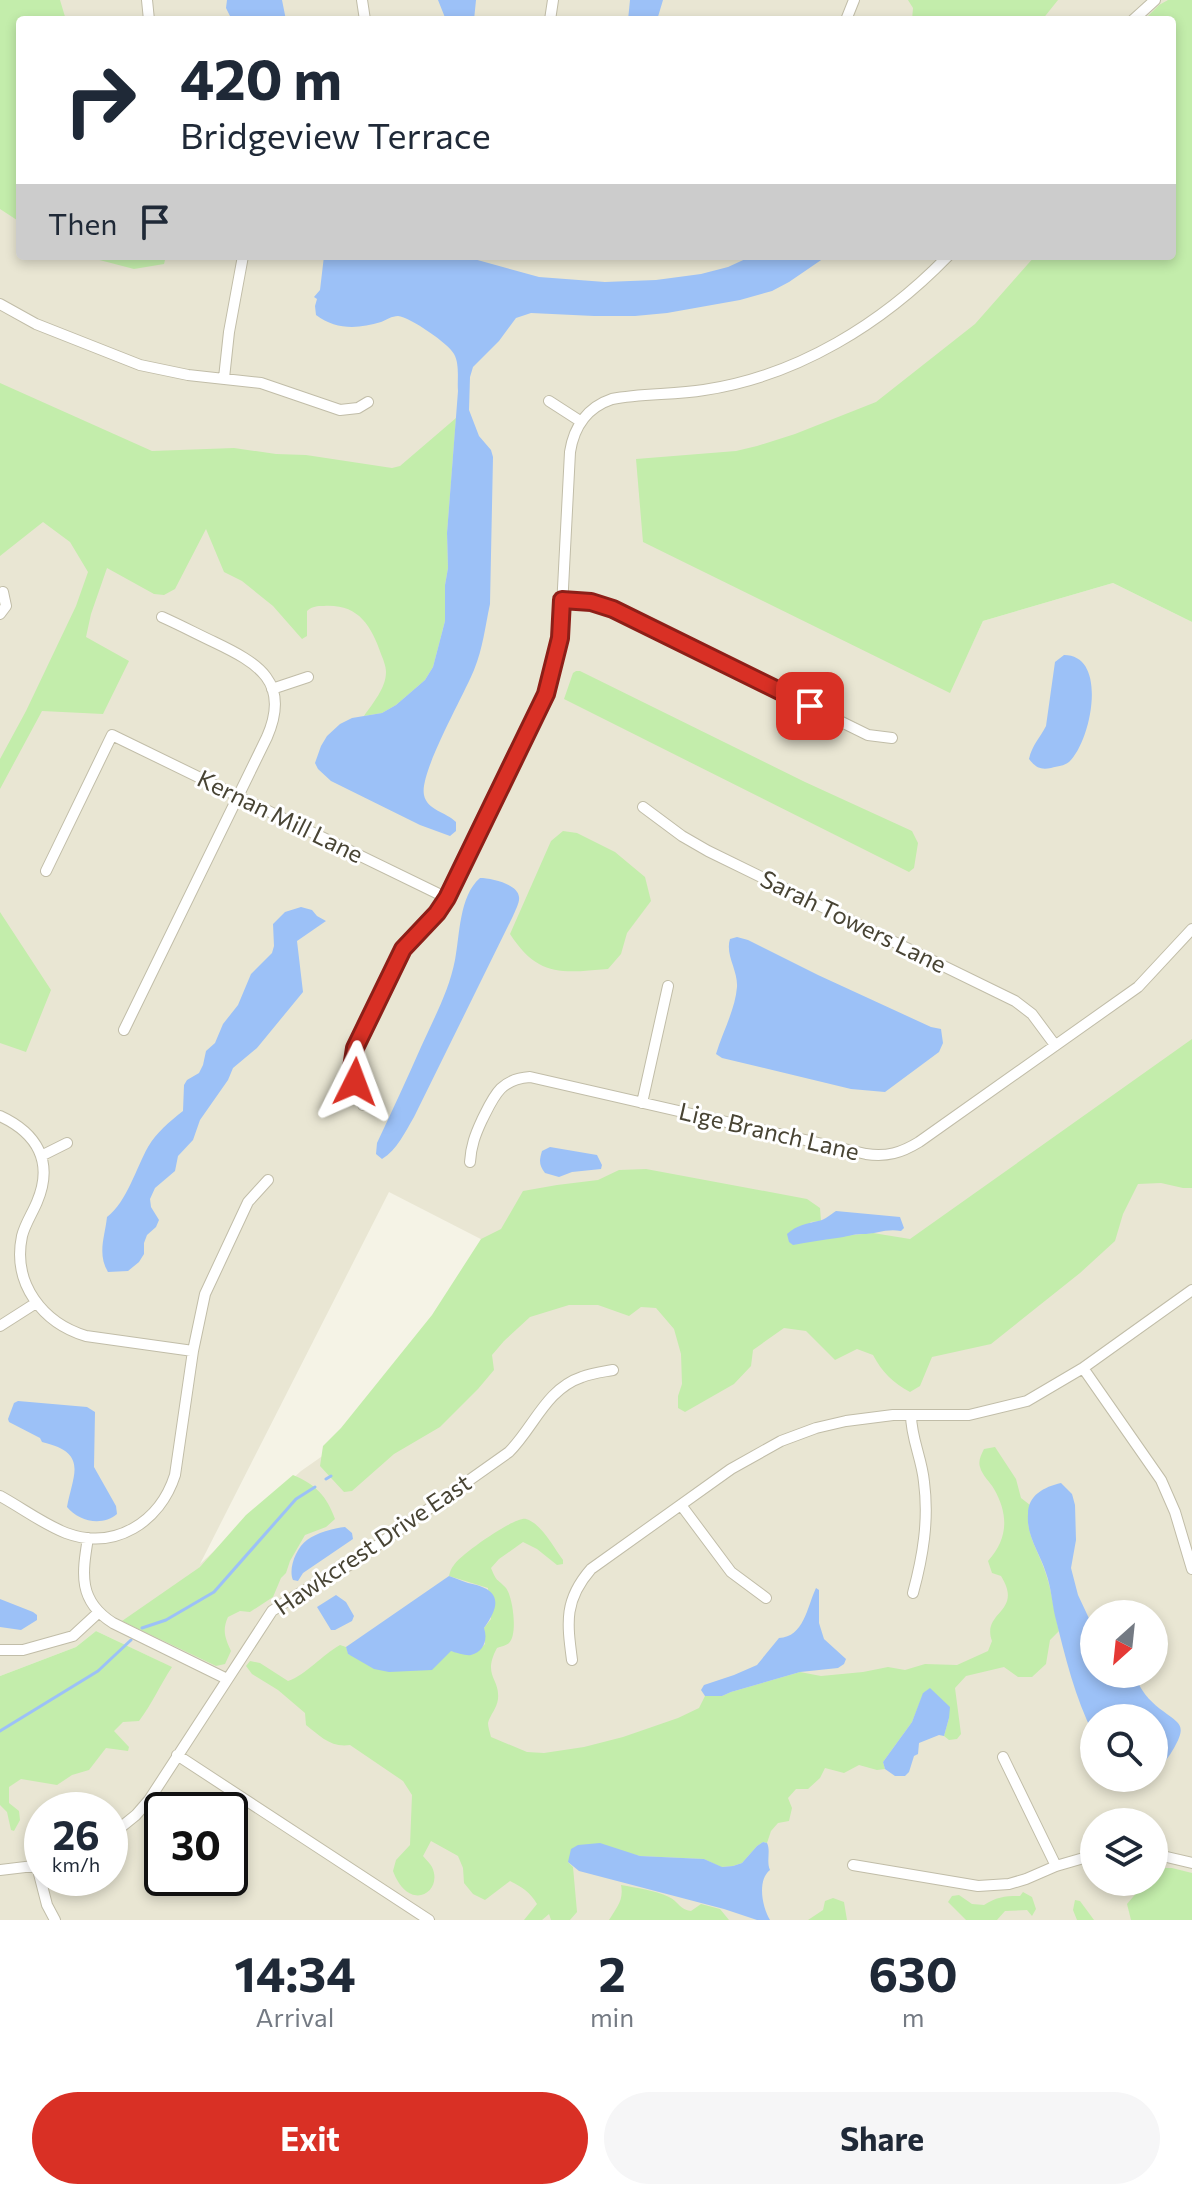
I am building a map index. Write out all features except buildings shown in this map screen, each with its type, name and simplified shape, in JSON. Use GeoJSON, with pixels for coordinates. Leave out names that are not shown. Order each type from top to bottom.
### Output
{"type":"FeatureCollection","features":[{"type":"Feature","properties":{"kind":"street"},"geometry":{"type":"LineString","coordinates":[[1137,16],[1155,0]]}},
{"type":"Feature","properties":{"kind":"street"},"geometry":{"type":"LineString","coordinates":[[224,378],[242,260]]}},
{"type":"Feature","properties":{"kind":"street"},"geometry":{"type":"LineString","coordinates":[[363,1105],[352,1068],[355,1048],[406,944],[437,913],[447,898],[546,694],[560,638],[570,452],[580,421],[599,405],[612,399],[707,390],[755,378],[805,360],[874,320],[905,297],[944,260]]}},
{"type":"Feature","properties":{"kind":"street"},"geometry":{"type":"LineString","coordinates":[[0,304],[36,324],[140,365],[164,371],[261,383],[340,410],[358,408],[368,402]]}},
{"type":"Feature","properties":{"kind":"street"},"geometry":{"type":"LineString","coordinates":[[549,401],[580,421]]}},
{"type":"Feature","properties":{"kind":"street"},"geometry":{"type":"LineString","coordinates":[[0,614],[6,606],[3,592]]}},
{"type":"Feature","properties":{"kind":"street"},"geometry":{"type":"LineString","coordinates":[[562,600],[604,605],[868,735],[892,738]]}},
{"type":"Feature","properties":{"kind":"street"},"geometry":{"type":"LineString","coordinates":[[124,1030],[272,725],[275,704],[272,689],[260,668],[162,617]]}},
{"type":"Feature","properties":{"kind":"street"},"geometry":{"type":"LineString","coordinates":[[272,689],[308,677]]}},
{"type":"Feature","properties":{"kind":"street","name":"Kernan Mill Lane"},"geometry":{"type":"LineString","coordinates":[[46,871],[112,735],[447,898]]}},
{"type":"Feature","properties":{"kind":"street","name":"Sarah Towers Lane"},"geometry":{"type":"LineString","coordinates":[[643,807],[708,851],[1015,1001],[1032,1014],[1055,1045]]}},
{"type":"Feature","properties":{"kind":"street","name":"Lige Branch Lane"},"geometry":{"type":"LineString","coordinates":[[470,1162],[472,1142],[491,1101],[498,1091],[518,1078],[536,1078],[866,1154],[897,1154],[919,1142],[1138,987],[1192,929]]}},
{"type":"Feature","properties":{"kind":"street"},"geometry":{"type":"LineString","coordinates":[[642,1103],[668,986]]}},
{"type":"Feature","properties":{"kind":"street"},"geometry":{"type":"LineString","coordinates":[[0,1116],[27,1132],[41,1156],[42,1189],[27,1221],[20,1248],[23,1276],[36,1303],[53,1320],[86,1336],[193,1351]]}},
{"type":"Feature","properties":{"kind":"street"},"geometry":{"type":"LineString","coordinates":[[41,1156],[67,1143]]}},
{"type":"Feature","properties":{"kind":"street"},"geometry":{"type":"LineString","coordinates":[[0,1496],[66,1533],[88,1538],[115,1536],[128,1531],[149,1517],[165,1499],[175,1475],[199,1314],[211,1279],[248,1202],[268,1180]]}},
{"type":"Feature","properties":{"kind":"street"},"geometry":{"type":"LineString","coordinates":[[572,1660],[568,1617],[573,1596],[584,1577],[599,1562],[756,1454],[798,1434],[846,1421],[911,1415],[969,1415],[1012,1406],[1043,1393],[1083,1368],[1192,1290]]}},
{"type":"Feature","properties":{"kind":"street"},"geometry":{"type":"LineString","coordinates":[[0,1326],[36,1303]]}},
{"type":"Feature","properties":{"kind":"street"},"geometry":{"type":"LineString","coordinates":[[1083,1368],[1161,1480],[1175,1512],[1192,1569]]}},
{"type":"Feature","properties":{"kind":"street","name":"Hawkcrest Drive East"},"geometry":{"type":"LineString","coordinates":[[128,1821],[149,1800],[267,1618],[279,1605],[351,1564],[509,1452],[528,1431],[548,1400],[569,1383],[590,1374],[613,1370]]}},
{"type":"Feature","properties":{"kind":"street"},"geometry":{"type":"LineString","coordinates":[[911,1415],[926,1508],[924,1544],[913,1593]]}},
{"type":"Feature","properties":{"kind":"street"},"geometry":{"type":"LineString","coordinates":[[681,1505],[731,1572],[766,1598]]}},
{"type":"Feature","properties":{"kind":"street"},"geometry":{"type":"LineString","coordinates":[[88,1538],[83,1578],[87,1593],[99,1612],[113,1623],[227,1679]]}},
{"type":"Feature","properties":{"kind":"street"},"geometry":{"type":"LineString","coordinates":[[0,1650],[23,1650],[73,1636],[99,1612]]}},
{"type":"Feature","properties":{"kind":"street"},"geometry":{"type":"LineString","coordinates":[[177,1755],[242,1796],[414,1916],[429,1920]]}},
{"type":"Feature","properties":{"kind":"street"},"geometry":{"type":"LineString","coordinates":[[1003,1757],[1056,1866]]}},
{"type":"Feature","properties":{"kind":"street"},"geometry":{"type":"LineString","coordinates":[[1168,1857],[1192,1863]]}},
{"type":"Feature","properties":{"kind":"street"},"geometry":{"type":"LineString","coordinates":[[853,1865],[978,1886],[1009,1884],[1080,1859]]}},
{"type":"Feature","properties":{"kind":"street"},"geometry":{"type":"LineString","coordinates":[[0,1870],[24,1867]]}},
{"type":"Feature","properties":{"kind":"street"},"geometry":{"type":"LineString","coordinates":[[45,1896],[55,1920]]}},
{"type":"Feature","properties":{"kind":"shaded area"},"geometry":{"type":"Polygon","coordinates":[[[0,0],[1192,0],[1176,16],[16,16],[16,260],[1077,260],[967,655],[983,621],[1113,583],[1192,622],[1192,1920],[0,1920],[0,1784],[161,1662],[96,1631],[76,1647],[0,1676],[0,0]],[[389,1192],[200,1564],[301,1471],[341,1443],[508,1253],[389,1192]]]}},
{"type":"Feature","properties":{"kind":"green space"},"geometry":{"type":"Polygon","coordinates":[[[0,0],[60,0],[65,16],[16,16],[16,219],[0,209],[0,0]]]}},
{"type":"Feature","properties":{"kind":"green space"},"geometry":{"type":"Polygon","coordinates":[[[908,0],[1058,0],[1045,16],[912,16],[913,8],[908,0]]]}},
{"type":"Feature","properties":{"kind":"green space"},"geometry":{"type":"Polygon","coordinates":[[[1168,0],[1192,0],[1192,622],[1113,583],[983,621],[950,693],[643,542],[636,459],[736,451],[795,434],[876,402],[975,324],[1031,260],[1176,260],[1176,16],[1148,16],[1168,0]]]}},
{"type":"Feature","properties":{"kind":"green space"},"geometry":{"type":"Polygon","coordinates":[[[99,260],[165,260],[164,264],[134,269],[99,260]]]}},
{"type":"Feature","properties":{"kind":"green space"},"geometry":{"type":"Polygon","coordinates":[[[0,383],[152,451],[234,448],[392,468],[400,466],[456,418],[447,533],[445,621],[433,667],[425,680],[396,705],[382,713],[364,716],[381,690],[386,672],[377,644],[362,618],[336,606],[313,607],[307,611],[307,636],[302,639],[273,606],[242,581],[224,572],[206,529],[175,589],[164,595],[154,594],[107,568],[86,637],[129,661],[103,714],[42,711],[0,789],[0,759],[76,606],[88,572],[70,542],[43,522],[0,556],[0,383]]]}},
{"type":"Feature","properties":{"kind":"green space"},"geometry":{"type":"Polygon","coordinates":[[[576,671],[912,831],[918,843],[914,868],[909,872],[564,699],[576,671]]]}},
{"type":"Feature","properties":{"kind":"green space"},"geometry":{"type":"Polygon","coordinates":[[[563,831],[577,833],[615,852],[645,877],[651,901],[627,933],[621,954],[608,969],[552,969],[531,958],[510,934],[551,841],[563,831]]]}},
{"type":"Feature","properties":{"kind":"green space"},"geometry":{"type":"Polygon","coordinates":[[[0,912],[51,990],[26,1052],[0,1043],[0,912]]]}},
{"type":"Feature","properties":{"kind":"green space"},"geometry":{"type":"Polygon","coordinates":[[[1192,1039],[1192,1188],[1161,1183],[1138,1184],[1123,1214],[1115,1241],[1080,1273],[991,1344],[932,1357],[920,1386],[910,1392],[888,1376],[873,1355],[857,1349],[835,1360],[806,1331],[784,1328],[753,1350],[751,1366],[734,1384],[685,1412],[678,1408],[682,1384],[681,1354],[674,1329],[656,1308],[641,1307],[629,1316],[598,1305],[569,1305],[530,1317],[492,1355],[494,1370],[440,1427],[394,1454],[352,1491],[344,1492],[320,1466],[323,1446],[432,1315],[481,1239],[501,1229],[523,1191],[598,1180],[619,1170],[646,1169],[807,1199],[820,1208],[821,1221],[810,1222],[822,1238],[873,1233],[910,1239],[1192,1039]]]}},
{"type":"Feature","properties":{"kind":"green space"},"geometry":{"type":"Polygon","coordinates":[[[995,1447],[1016,1479],[1021,1498],[1030,1505],[1030,1532],[1050,1588],[1059,1631],[1050,1640],[1046,1664],[1032,1677],[1018,1677],[1004,1667],[966,1676],[955,1688],[961,1734],[957,1739],[949,1740],[944,1736],[949,1707],[924,1692],[912,1722],[883,1762],[885,1769],[859,1765],[844,1773],[825,1768],[820,1778],[808,1789],[796,1789],[788,1798],[792,1808],[789,1821],[778,1823],[767,1843],[757,1846],[742,1863],[721,1867],[704,1859],[640,1856],[620,1851],[568,1862],[573,1867],[577,1912],[570,1920],[551,1920],[549,1914],[542,1920],[524,1920],[537,1904],[525,1890],[510,1881],[485,1900],[473,1894],[464,1883],[458,1856],[431,1841],[423,1856],[432,1867],[433,1884],[423,1894],[408,1892],[393,1871],[396,1860],[410,1845],[412,1795],[403,1781],[350,1745],[337,1745],[321,1737],[306,1725],[305,1713],[278,1690],[252,1674],[246,1666],[250,1661],[260,1663],[288,1681],[340,1645],[346,1647],[349,1655],[451,1651],[469,1655],[478,1651],[485,1644],[484,1628],[491,1619],[488,1588],[449,1576],[450,1572],[458,1560],[488,1537],[526,1519],[542,1531],[563,1564],[557,1565],[523,1542],[491,1568],[509,1593],[514,1624],[512,1639],[497,1648],[493,1657],[491,1671],[498,1699],[488,1723],[491,1737],[527,1752],[544,1753],[584,1747],[623,1737],[699,1708],[705,1696],[722,1696],[800,1672],[821,1676],[888,1667],[905,1670],[925,1664],[957,1665],[988,1651],[992,1641],[992,1623],[1008,1598],[1001,1576],[992,1573],[988,1561],[1003,1535],[1004,1517],[999,1499],[979,1465],[984,1449],[995,1447]]]}},
{"type":"Feature","properties":{"kind":"green space"},"geometry":{"type":"Polygon","coordinates":[[[293,1475],[319,1492],[335,1519],[326,1527],[305,1535],[273,1597],[250,1612],[240,1611],[228,1617],[225,1634],[231,1651],[225,1664],[216,1666],[122,1621],[200,1567],[246,1515],[293,1475]]]}},
{"type":"Feature","properties":{"kind":"green space"},"geometry":{"type":"Polygon","coordinates":[[[96,1631],[172,1667],[139,1721],[123,1722],[114,1731],[129,1747],[128,1751],[106,1748],[89,1770],[72,1775],[57,1785],[21,1779],[9,1787],[9,1803],[19,1811],[20,1820],[14,1831],[11,1830],[7,1812],[0,1805],[0,1676],[76,1647],[96,1631]]]}},
{"type":"Feature","properties":{"kind":"green space"},"geometry":{"type":"Polygon","coordinates":[[[1168,1868],[1192,1873],[1192,1920],[1131,1920],[1127,1904],[1134,1896],[1168,1896],[1168,1868]]]}},
{"type":"Feature","properties":{"kind":"green space"},"geometry":{"type":"Polygon","coordinates":[[[621,1885],[663,1895],[691,1911],[701,1904],[720,1909],[729,1920],[609,1920],[621,1899],[621,1885]]]}},
{"type":"Feature","properties":{"kind":"green space"},"geometry":{"type":"Polygon","coordinates":[[[1023,1892],[1032,1897],[1036,1909],[1032,1916],[1027,1910],[1005,1911],[997,1920],[966,1920],[948,1902],[952,1896],[959,1895],[972,1904],[984,1905],[1001,1898],[1020,1896],[1023,1892]]]}},
{"type":"Feature","properties":{"kind":"green space"},"geometry":{"type":"Polygon","coordinates":[[[833,1898],[844,1902],[847,1920],[808,1920],[823,1910],[825,1901],[833,1898]]]}},
{"type":"Feature","properties":{"kind":"green space"},"geometry":{"type":"Polygon","coordinates":[[[1075,1900],[1080,1901],[1094,1920],[1077,1920],[1073,1910],[1075,1900]]]}},
{"type":"Feature","properties":{"kind":"water"},"geometry":{"type":"Polygon","coordinates":[[[227,0],[282,0],[285,16],[230,16],[226,8],[227,0]]]}},
{"type":"Feature","properties":{"kind":"water"},"geometry":{"type":"Polygon","coordinates":[[[438,0],[476,0],[474,16],[444,16],[438,0]]]}},
{"type":"Feature","properties":{"kind":"water"},"geometry":{"type":"Polygon","coordinates":[[[630,0],[663,0],[658,16],[628,16],[630,0]]]}},
{"type":"Feature","properties":{"kind":"water"},"geometry":{"type":"Polygon","coordinates":[[[324,260],[477,260],[539,277],[605,282],[701,274],[743,260],[821,260],[772,291],[740,300],[635,316],[531,313],[516,318],[473,367],[469,410],[479,436],[493,457],[490,604],[477,662],[435,752],[424,784],[424,795],[429,804],[456,822],[456,831],[450,836],[420,825],[331,781],[315,763],[327,736],[340,724],[352,718],[382,713],[396,705],[425,680],[433,667],[445,621],[447,533],[458,391],[456,358],[437,338],[404,318],[396,316],[356,327],[324,320],[316,315],[317,299],[314,297],[320,290],[324,260]]]}},
{"type":"Feature","properties":{"kind":"water"},"geometry":{"type":"Polygon","coordinates":[[[1064,655],[1078,659],[1087,669],[1092,701],[1089,719],[1084,737],[1069,762],[1041,768],[1029,759],[1046,726],[1055,662],[1064,655]]]}},
{"type":"Feature","properties":{"kind":"water"},"geometry":{"type":"Polygon","coordinates":[[[480,878],[509,885],[517,892],[518,904],[414,1117],[396,1146],[382,1159],[376,1154],[377,1143],[445,994],[455,960],[464,905],[480,878]]]}},
{"type":"Feature","properties":{"kind":"water"},"geometry":{"type":"Polygon","coordinates":[[[301,907],[312,910],[326,921],[297,941],[303,992],[257,1048],[233,1068],[200,1120],[193,1140],[178,1156],[175,1171],[155,1188],[150,1199],[151,1207],[159,1220],[147,1235],[144,1254],[139,1262],[128,1271],[108,1272],[102,1252],[107,1217],[126,1194],[152,1142],[183,1111],[184,1085],[199,1073],[206,1051],[215,1043],[223,1024],[238,1005],[251,974],[272,953],[273,924],[285,912],[301,907]]]}},
{"type":"Feature","properties":{"kind":"water"},"geometry":{"type":"Polygon","coordinates":[[[737,937],[941,1029],[943,1043],[939,1052],[885,1092],[851,1089],[722,1058],[716,1054],[737,987],[729,945],[730,939],[737,937]]]}},
{"type":"Feature","properties":{"kind":"water"},"geometry":{"type":"Polygon","coordinates":[[[550,1147],[597,1155],[601,1169],[572,1172],[559,1177],[545,1173],[540,1158],[542,1151],[550,1147]]]}},
{"type":"Feature","properties":{"kind":"water"},"geometry":{"type":"Polygon","coordinates":[[[836,1211],[900,1217],[904,1228],[901,1231],[856,1234],[793,1245],[789,1242],[787,1234],[791,1231],[836,1211]]]}},
{"type":"Feature","properties":{"kind":"water"},"geometry":{"type":"Polygon","coordinates":[[[14,1403],[87,1407],[95,1412],[94,1467],[116,1506],[117,1514],[104,1520],[90,1521],[77,1516],[67,1507],[74,1475],[72,1459],[67,1452],[42,1442],[9,1422],[14,1403]]]}},
{"type":"Feature","properties":{"kind":"water"},"geometry":{"type":"Polygon","coordinates":[[[1061,1483],[1072,1494],[1075,1505],[1076,1540],[1071,1568],[1080,1600],[1080,1688],[1141,1688],[1155,1704],[1080,1704],[1055,1616],[1048,1578],[1028,1522],[1029,1507],[1034,1497],[1061,1483]]]}},
{"type":"Feature","properties":{"kind":"water"},"geometry":{"type":"Polygon","coordinates":[[[345,1527],[352,1533],[353,1539],[303,1573],[298,1581],[293,1580],[292,1565],[303,1544],[320,1533],[345,1527]]]}},
{"type":"Feature","properties":{"kind":"water"},"geometry":{"type":"Polygon","coordinates":[[[449,1576],[487,1589],[495,1598],[494,1611],[484,1628],[485,1641],[479,1651],[469,1655],[451,1651],[432,1670],[389,1672],[374,1669],[348,1654],[346,1647],[449,1576]]]}},
{"type":"Feature","properties":{"kind":"water"},"geometry":{"type":"Polygon","coordinates":[[[816,1588],[819,1590],[819,1623],[824,1639],[846,1659],[844,1664],[838,1668],[800,1672],[722,1696],[705,1696],[701,1690],[704,1685],[757,1665],[779,1638],[794,1632],[804,1620],[816,1588]]]}},
{"type":"Feature","properties":{"kind":"water"},"geometry":{"type":"Polygon","coordinates":[[[336,1595],[346,1602],[354,1616],[352,1621],[331,1630],[317,1607],[336,1595]]]}},
{"type":"Feature","properties":{"kind":"water"},"geometry":{"type":"Polygon","coordinates":[[[0,1599],[33,1612],[37,1620],[21,1630],[0,1627],[0,1599]]]}},
{"type":"Feature","properties":{"kind":"water"},"geometry":{"type":"Polygon","coordinates":[[[930,1688],[950,1707],[944,1736],[919,1743],[918,1754],[914,1756],[909,1772],[905,1776],[895,1776],[885,1769],[883,1762],[912,1722],[923,1693],[930,1688]]]}},
{"type":"Feature","properties":{"kind":"water"},"geometry":{"type":"Polygon","coordinates":[[[1168,1714],[1181,1730],[1168,1757],[1168,1714]]]}},
{"type":"Feature","properties":{"kind":"water"},"geometry":{"type":"Polygon","coordinates":[[[763,1842],[768,1846],[770,1870],[763,1880],[762,1894],[770,1920],[757,1920],[579,1871],[568,1862],[571,1849],[578,1845],[600,1843],[640,1856],[704,1859],[722,1867],[733,1866],[742,1863],[763,1842]]]}},
{"type":"Feature","properties":{"kind":"waterway"},"geometry":{"type":"LineString","coordinates":[[326,1479],[331,1476]]}},
{"type":"Feature","properties":{"kind":"waterway"},"geometry":{"type":"LineString","coordinates":[[142,1628],[166,1620],[214,1592],[296,1499],[315,1487]]}},
{"type":"Feature","properties":{"kind":"waterway"},"geometry":{"type":"LineString","coordinates":[[0,1731],[98,1671],[131,1640]]}},
{"type":"Feature","properties":{"kind":"route"},"geometry":{"type":"LineString","coordinates":[[355,1082],[352,1068],[355,1048],[403,949],[447,898],[541,706],[560,638],[562,600],[604,605],[810,706]]}}]}
